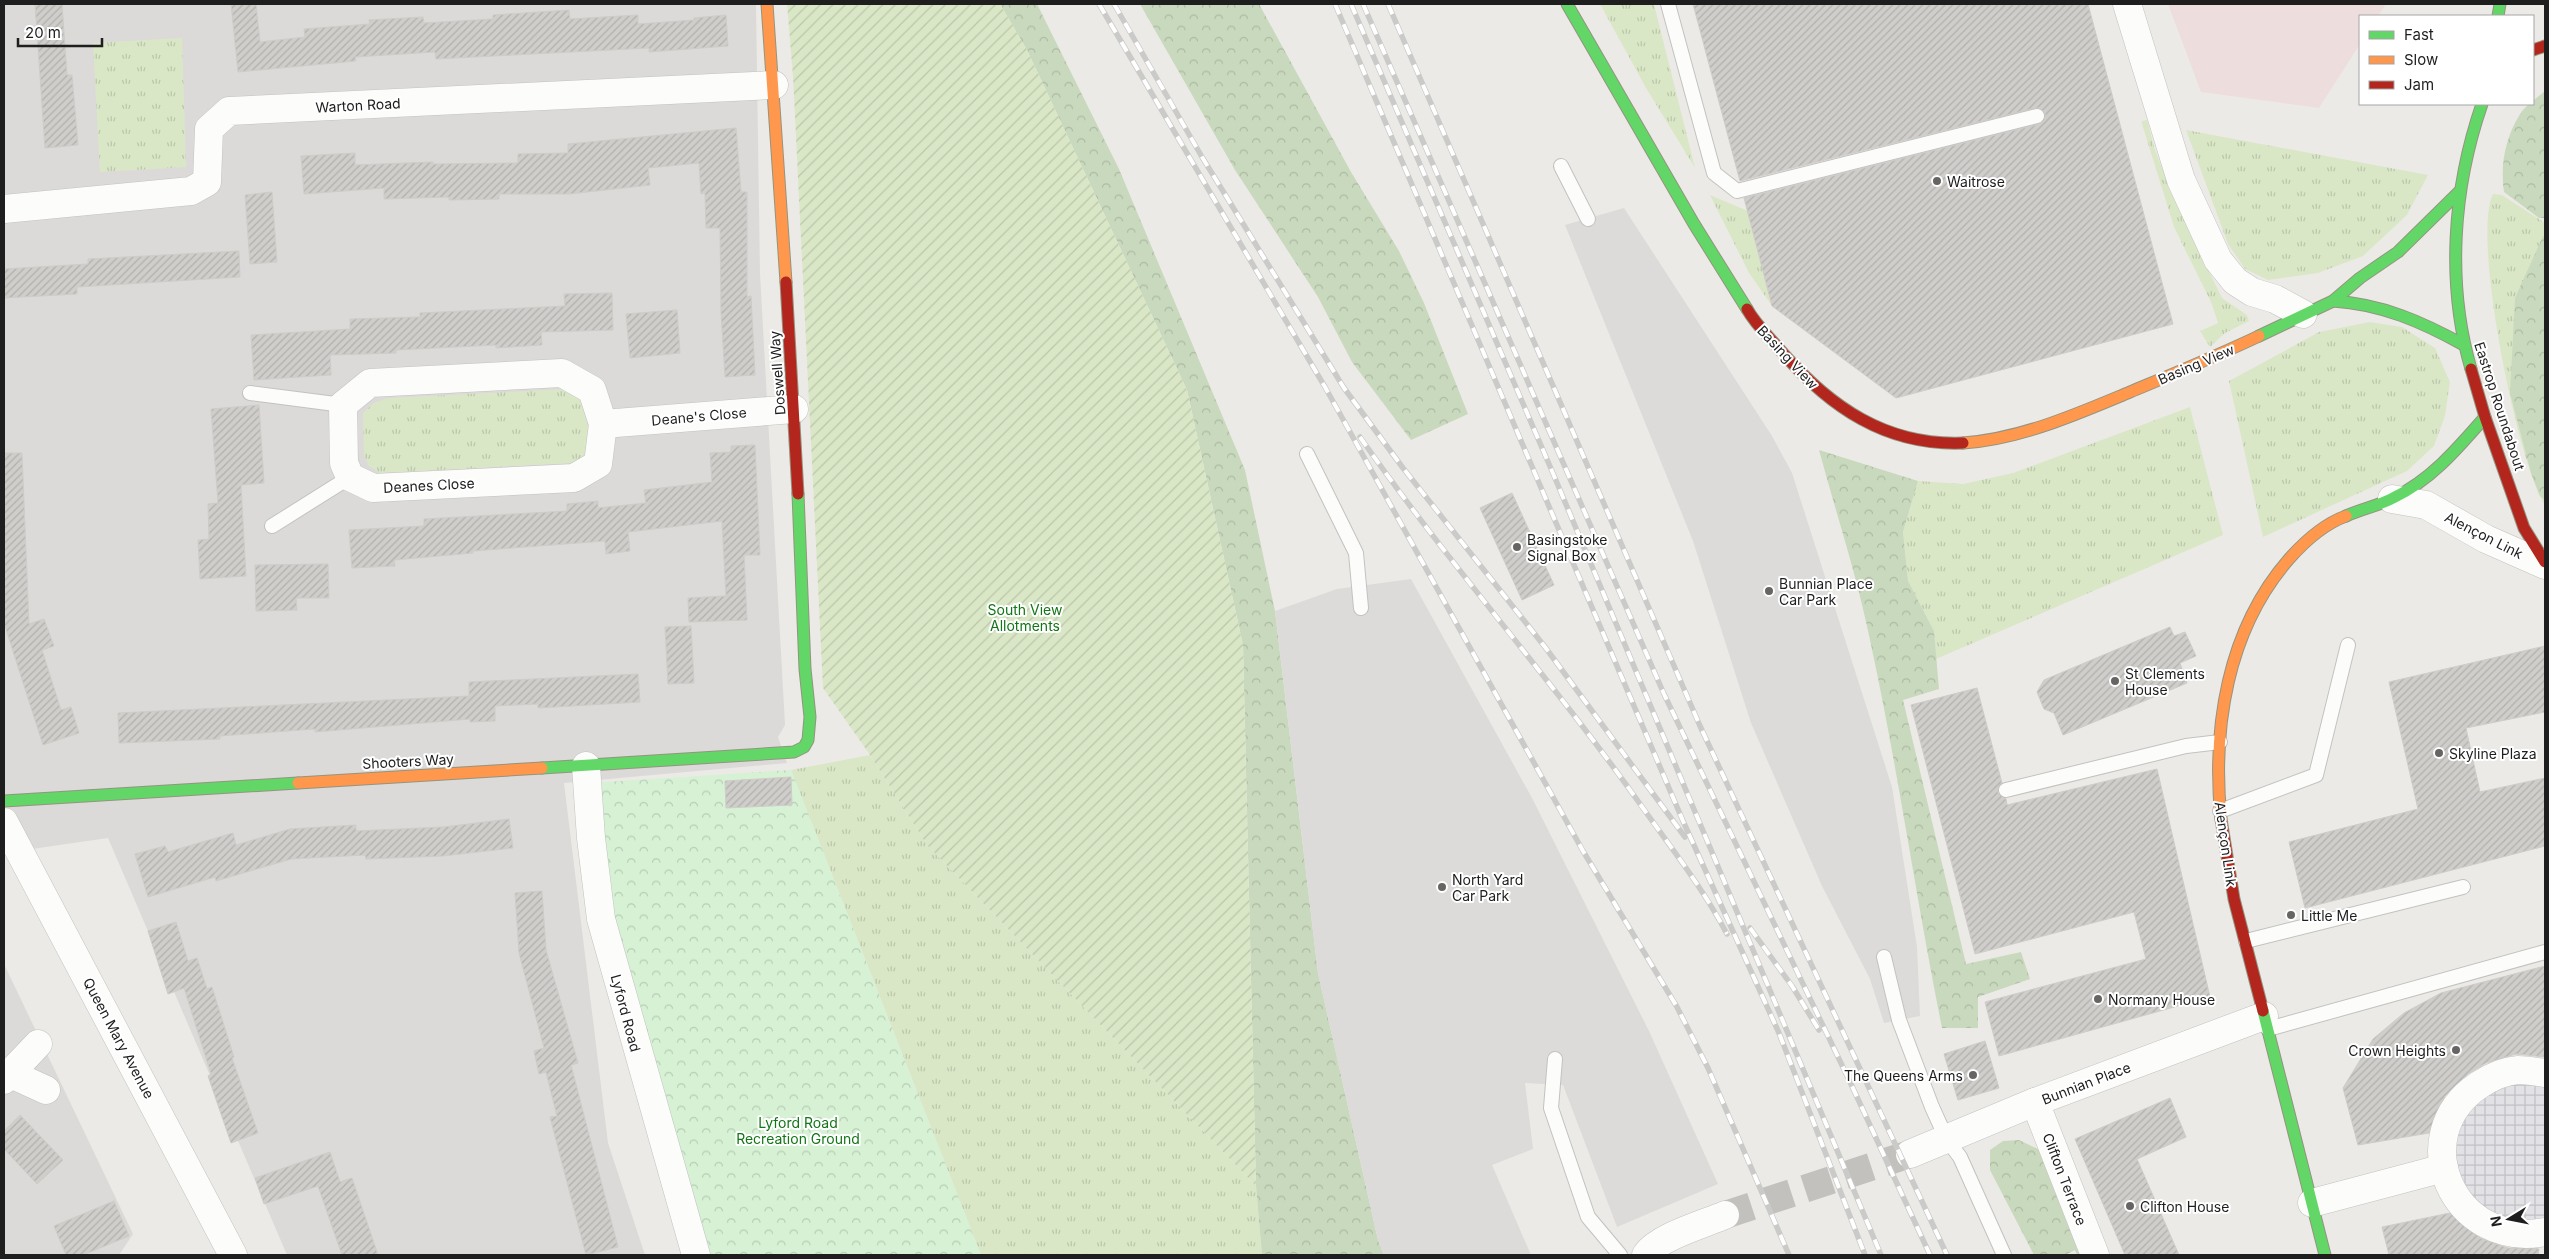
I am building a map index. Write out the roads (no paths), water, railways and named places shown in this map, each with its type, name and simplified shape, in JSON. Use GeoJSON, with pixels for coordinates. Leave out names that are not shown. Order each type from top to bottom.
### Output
{"type":"FeatureCollection","features":[{"type":"Feature","properties":{"kind":"street","name":"Doswell Way"},"geometry":{"type":"LineString","coordinates":[[767,4],[774,85],[794,409],[805,660],[810,718],[808,740]]}},
{"type":"Feature","properties":{"kind":"street","name":"Basing View"},"geometry":{"type":"LineString","coordinates":[[1567,4],[1587,42],[1620,95],[1694,224],[1753,319],[1800,373],[1832,402],[1887,432],[1934,444],[1988,441],[2016,434],[2121,396],[2220,354],[2333,301],[2360,278],[2398,252],[2458,192]]}},
{"type":"Feature","properties":{"kind":"street"},"geometry":{"type":"LineString","coordinates":[[2128,4],[2181,180],[2218,260],[2235,281],[2252,292],[2274,299],[2303,314]]}},
{"type":"Feature","properties":{"kind":"street","name":"Warton Road"},"geometry":{"type":"LineString","coordinates":[[4,209],[191,191],[208,182],[209,129],[230,111],[774,85]]}},
{"type":"Feature","properties":{"kind":"street","name":"Eastrop Roundabout"},"geometry":{"type":"LineString","coordinates":[[2482,105],[2468,145],[2458,192],[2456,292],[2464,346],[2485,417],[2524,528],[2545,564]]}},
{"type":"Feature","properties":{"kind":"street","name":"Basing View"},"geometry":{"type":"LineString","coordinates":[[2333,301],[2362,302],[2383,307],[2433,327],[2464,346]]}},
{"type":"Feature","properties":{"kind":"street","name":"Deanes Close"},"geometry":{"type":"LineString","coordinates":[[343,405],[370,383],[562,373],[592,390],[603,424],[598,464],[574,478],[373,488],[350,478]]}},
{"type":"Feature","properties":{"kind":"street"},"geometry":{"type":"LineString","coordinates":[[343,405],[344,463],[350,478]]}},
{"type":"Feature","properties":{"kind":"street","name":"Deane's Close"},"geometry":{"type":"LineString","coordinates":[[603,424],[794,409]]}},
{"type":"Feature","properties":{"kind":"street","name":"Alençon Link"},"geometry":{"type":"LineString","coordinates":[[2325,1255],[2234,899],[2220,811],[2220,742],[2225,702],[2239,644],[2253,610],[2272,578],[2299,546],[2329,524],[2392,499],[2443,466],[2485,417]]}},
{"type":"Feature","properties":{"kind":"street","name":"Alençon Link"},"geometry":{"type":"LineString","coordinates":[[2392,499],[2426,505],[2486,539],[2545,564]]}},
{"type":"Feature","properties":{"kind":"street","name":"Shooters Way"},"geometry":{"type":"LineString","coordinates":[[4,801],[794,752],[804,747],[808,740]]}},
{"type":"Feature","properties":{"kind":"street","name":"Lyford Road"},"geometry":{"type":"LineString","coordinates":[[586,766],[591,838],[601,919],[696,1255]]}},
{"type":"Feature","properties":{"kind":"street","name":"Queen Mary Avenue"},"geometry":{"type":"LineString","coordinates":[[4,822],[233,1255]]}},
{"type":"Feature","properties":{"kind":"street","name":"Bunnian Place"},"geometry":{"type":"LineString","coordinates":[[1910,1154],[2035,1102],[2266,1022]]}},
{"type":"Feature","properties":{"kind":"street"},"geometry":{"type":"LineString","coordinates":[[38,1044],[7,1077],[46,1090]]}},
{"type":"Feature","properties":{"kind":"street"},"geometry":{"type":"LineString","coordinates":[[2545,1073],[2518,1070],[2491,1077],[2468,1092],[2451,1114],[2443,1140],[2444,1168],[2453,1193],[2469,1214],[2492,1228],[2518,1234],[2545,1232]]}},
{"type":"Feature","properties":{"kind":"street","name":"Clifton Terrace"},"geometry":{"type":"LineString","coordinates":[[2035,1102],[2095,1255]]}},
{"type":"Feature","properties":{"kind":"street"},"geometry":{"type":"LineString","coordinates":[[2312,1203],[2444,1168]]}},
{"type":"Feature","properties":{"kind":"street"},"geometry":{"type":"LineString","coordinates":[[1646,1255],[1651,1248],[1713,1220],[1679,1255]]}},
{"type":"Feature","properties":{"kind":"lane"},"geometry":{"type":"LineString","coordinates":[[1668,4],[1714,174],[1737,191],[1752,189],[2037,116]]}},
{"type":"Feature","properties":{"kind":"lane"},"geometry":{"type":"LineString","coordinates":[[1560,166],[1588,219]]}},
{"type":"Feature","properties":{"kind":"lane"},"geometry":{"type":"LineString","coordinates":[[250,393],[343,405]]}},
{"type":"Feature","properties":{"kind":"lane"},"geometry":{"type":"LineString","coordinates":[[1307,454],[1356,553],[1361,608]]}},
{"type":"Feature","properties":{"kind":"lane"},"geometry":{"type":"LineString","coordinates":[[272,526],[350,478]]}},
{"type":"Feature","properties":{"kind":"lane"},"geometry":{"type":"LineString","coordinates":[[2220,811],[2316,775],[2348,645]]}},
{"type":"Feature","properties":{"kind":"lane"},"geometry":{"type":"LineString","coordinates":[[808,740],[823,751]]}},
{"type":"Feature","properties":{"kind":"lane"},"geometry":{"type":"LineString","coordinates":[[2006,790],[2186,746],[2220,742]]}},
{"type":"Feature","properties":{"kind":"lane"},"geometry":{"type":"LineString","coordinates":[[2246,941],[2463,887]]}},
{"type":"Feature","properties":{"kind":"lane"},"geometry":{"type":"LineString","coordinates":[[2266,1022],[2545,952]]}},
{"type":"Feature","properties":{"kind":"lane"},"geometry":{"type":"LineString","coordinates":[[1884,957],[1899,1020],[1932,1107],[1947,1140],[1960,1157],[2004,1255]]}},
{"type":"Feature","properties":{"kind":"lane"},"geometry":{"type":"LineString","coordinates":[[1555,1059],[1551,1108],[1588,1217],[1620,1255]]}},
{"type":"Feature","properties":{"kind":"tunnel"},"geometry":{"type":"LineString","coordinates":[[1725,1215],[1910,1154]]}},
{"type":"Feature","properties":{"kind":"railway"},"geometry":{"type":"LineString","coordinates":[[1099,4],[1325,387],[1583,851],[1677,1007],[1708,1068],[1789,1255]]}},
{"type":"Feature","properties":{"kind":"railway"},"geometry":{"type":"LineString","coordinates":[[1114,4],[1202,157],[1344,388],[1403,468],[1545,647],[1685,837]]}},
{"type":"Feature","properties":{"kind":"railway"},"geometry":{"type":"LineString","coordinates":[[1335,4],[1683,821],[1779,1033],[1865,1255]]}},
{"type":"Feature","properties":{"kind":"railway"},"geometry":{"type":"LineString","coordinates":[[1351,4],[1552,471],[1881,1255]]}},
{"type":"Feature","properties":{"kind":"railway"},"geometry":{"type":"LineString","coordinates":[[1363,4],[1664,694],[1851,1084],[1930,1255]]}},
{"type":"Feature","properties":{"kind":"railway"},"geometry":{"type":"LineString","coordinates":[[1388,4],[1700,726],[1947,1255]]}},
{"type":"Feature","properties":{"kind":"railway"},"geometry":{"type":"LineString","coordinates":[[1360,437],[1430,532],[1611,763],[1688,871],[1727,934]]}},
{"type":"Feature","properties":{"kind":"railway"},"geometry":{"type":"LineString","coordinates":[[1750,928],[1792,986],[1819,1030]]}},
{"type":"Feature","properties":{"kind":"place","name":"Waitrose"},"geometry":{"type":"Point","coordinates":[1937,181]}},
{"type":"Feature","properties":{"kind":"place","name":"Basingstoke Signal Box"},"geometry":{"type":"Point","coordinates":[1517,547]}},
{"type":"Feature","properties":{"kind":"place","name":"Bunnian Place Car Park"},"geometry":{"type":"Point","coordinates":[1769,591]}},
{"type":"Feature","properties":{"kind":"place","name":"St Clements House"},"geometry":{"type":"Point","coordinates":[2115,681]}},
{"type":"Feature","properties":{"kind":"place","name":"Skyline Plaza"},"geometry":{"type":"Point","coordinates":[2439,753]}},
{"type":"Feature","properties":{"kind":"place","name":"North Yard Car Park"},"geometry":{"type":"Point","coordinates":[1442,887]}},
{"type":"Feature","properties":{"kind":"place","name":"Little Me"},"geometry":{"type":"Point","coordinates":[2291,915]}},
{"type":"Feature","properties":{"kind":"place","name":"Normany House"},"geometry":{"type":"Point","coordinates":[2098,999]}},
{"type":"Feature","properties":{"kind":"place","name":"Crown Heights"},"geometry":{"type":"Point","coordinates":[2456,1050]}},
{"type":"Feature","properties":{"kind":"place","name":"The Queens Arms"},"geometry":{"type":"Point","coordinates":[1973,1075]}},
{"type":"Feature","properties":{"kind":"place","name":"Clifton House"},"geometry":{"type":"Point","coordinates":[2130,1206]}},
{"type":"Feature","properties":{"kind":"park label","name":"South View Allotments"},"geometry":{"type":"Point","coordinates":[1025,618]}},
{"type":"Feature","properties":{"kind":"park label","name":"Lyford Road Recreation Ground"},"geometry":{"type":"Point","coordinates":[798,1130]}}]}
